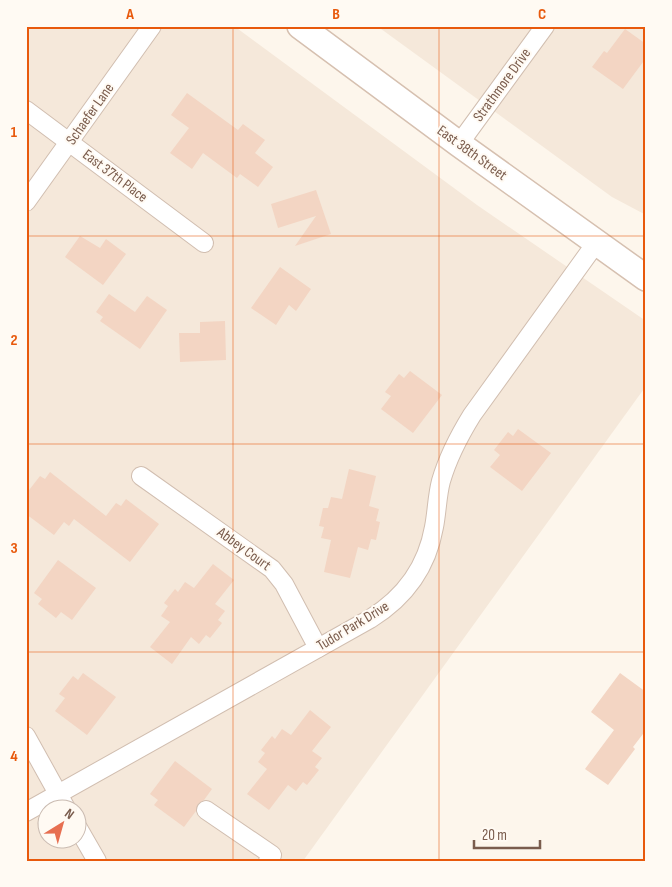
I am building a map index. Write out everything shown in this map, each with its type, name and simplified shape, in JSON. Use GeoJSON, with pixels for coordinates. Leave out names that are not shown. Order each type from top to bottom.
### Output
{"type":"FeatureCollection","features":[{"type":"Feature","properties":{"kind":"main road","name":"East 38th Street"},"geometry":{"type":"LineString","coordinates":[[300,26],[459,144],[646,278]]}},
{"type":"Feature","properties":{"kind":"street","name":"Schaefer Lane"},"geometry":{"type":"LineString","coordinates":[[26,202],[152,26]]}},
{"type":"Feature","properties":{"kind":"street","name":"Strathmore Drive"},"geometry":{"type":"LineString","coordinates":[[459,144],[545,26]]}},
{"type":"Feature","properties":{"kind":"street","name":"East 37th Place"},"geometry":{"type":"LineString","coordinates":[[26,110],[204,243]]}},
{"type":"Feature","properties":{"kind":"street","name":"Tudor Park Drive"},"geometry":{"type":"LineString","coordinates":[[26,812],[379,614],[395,601],[421,567],[434,527],[442,479],[456,442],[472,415],[596,243]]}},
{"type":"Feature","properties":{"kind":"street","name":"Abbey Court"},"geometry":{"type":"LineString","coordinates":[[141,476],[272,569],[284,584],[318,648]]}},
{"type":"Feature","properties":{"kind":"street"},"geometry":{"type":"LineString","coordinates":[[26,736],[61,800]]}},
{"type":"Feature","properties":{"kind":"street"},"geometry":{"type":"LineString","coordinates":[[206,810],[272,855],[268,861]]}},
{"type":"Feature","properties":{"kind":"street"},"geometry":{"type":"LineString","coordinates":[[88,845],[97,861]]}},
{"type":"Feature","properties":{"kind":"shaded area"},"geometry":{"type":"Polygon","coordinates":[[[26,26],[234,26],[477,205],[646,321],[646,386],[303,861],[26,861],[26,26]]]}},
{"type":"Feature","properties":{"kind":"shaded area"},"geometry":{"type":"Polygon","coordinates":[[[377,26],[646,26],[646,215],[612,197],[377,26]]]}},
{"type":"Feature","properties":{"kind":"building"},"geometry":{"type":"Polygon","coordinates":[[[625,29],[646,44],[646,58],[623,89],[592,67],[604,51],[607,53],[625,29]]]}},
{"type":"Feature","properties":{"kind":"building"},"geometry":{"type":"Polygon","coordinates":[[[187,93],[238,130],[243,124],[265,140],[255,153],[273,167],[258,187],[240,174],[237,178],[203,153],[192,169],[170,153],[189,128],[171,115],[187,93]]]}},
{"type":"Feature","properties":{"kind":"building"},"geometry":{"type":"Polygon","coordinates":[[[316,190],[331,234],[295,246],[316,216],[278,228],[271,204],[316,190]]]}},
{"type":"Feature","properties":{"kind":"building"},"geometry":{"type":"Polygon","coordinates":[[[80,236],[100,248],[106,239],[126,254],[103,285],[65,257],[80,236]]]}},
{"type":"Feature","properties":{"kind":"building"},"geometry":{"type":"Polygon","coordinates":[[[280,267],[311,289],[296,311],[289,305],[276,325],[251,308],[280,267]]]}},
{"type":"Feature","properties":{"kind":"building"},"geometry":{"type":"Polygon","coordinates":[[[109,294],[135,312],[147,296],[167,310],[140,349],[100,321],[103,317],[96,312],[109,294]]]}},
{"type":"Feature","properties":{"kind":"building"},"geometry":{"type":"Polygon","coordinates":[[[225,321],[226,360],[180,362],[179,333],[200,333],[200,322],[225,321]]]}},
{"type":"Feature","properties":{"kind":"building"},"geometry":{"type":"Polygon","coordinates":[[[410,371],[442,395],[413,433],[381,409],[391,396],[385,392],[399,374],[404,378],[410,371]]]}},
{"type":"Feature","properties":{"kind":"building"},"geometry":{"type":"Polygon","coordinates":[[[518,429],[551,453],[522,491],[490,467],[500,455],[494,450],[508,432],[513,436],[518,429]]]}},
{"type":"Feature","properties":{"kind":"building"},"geometry":{"type":"Polygon","coordinates":[[[349,469],[376,476],[369,506],[379,509],[376,521],[380,522],[376,540],[371,539],[368,550],[358,547],[350,578],[324,572],[331,540],[321,538],[324,527],[319,526],[323,508],[328,508],[331,497],[342,499],[349,469]]]}},
{"type":"Feature","properties":{"kind":"building"},"geometry":{"type":"Polygon","coordinates":[[[50,472],[106,516],[116,503],[121,506],[126,499],[159,524],[130,562],[74,519],[69,526],[64,522],[54,535],[26,514],[26,494],[40,476],[45,479],[50,472]]]}},
{"type":"Feature","properties":{"kind":"building"},"geometry":{"type":"Polygon","coordinates":[[[58,560],[96,588],[72,620],[61,612],[56,618],[38,604],[42,599],[34,593],[58,560]]]}},
{"type":"Feature","properties":{"kind":"building"},"geometry":{"type":"Polygon","coordinates":[[[213,564],[234,580],[215,604],[225,611],[218,620],[222,623],[210,638],[206,635],[199,644],[191,637],[172,664],[150,647],[170,622],[161,616],[168,606],[164,603],[175,589],[178,592],[185,582],[194,588],[213,564]]]}},
{"type":"Feature","properties":{"kind":"building"},"geometry":{"type":"Polygon","coordinates":[[[83,673],[116,697],[87,735],[55,711],[65,698],[59,694],[73,676],[78,680],[83,673]]]}},
{"type":"Feature","properties":{"kind":"building"},"geometry":{"type":"Polygon","coordinates":[[[620,673],[646,692],[646,730],[633,747],[635,749],[608,785],[585,769],[614,730],[591,712],[620,673]]]}},
{"type":"Feature","properties":{"kind":"building"},"geometry":{"type":"Polygon","coordinates":[[[310,710],[331,727],[312,751],[322,758],[315,767],[319,770],[307,785],[303,782],[296,791],[288,785],[269,810],[247,794],[267,769],[258,762],[265,753],[261,750],[272,736],[275,739],[282,729],[291,735],[310,710]]]}},
{"type":"Feature","properties":{"kind":"building"},"geometry":{"type":"Polygon","coordinates":[[[175,761],[212,789],[204,800],[198,804],[196,811],[184,827],[154,805],[158,800],[150,794],[175,761]]]}}]}
